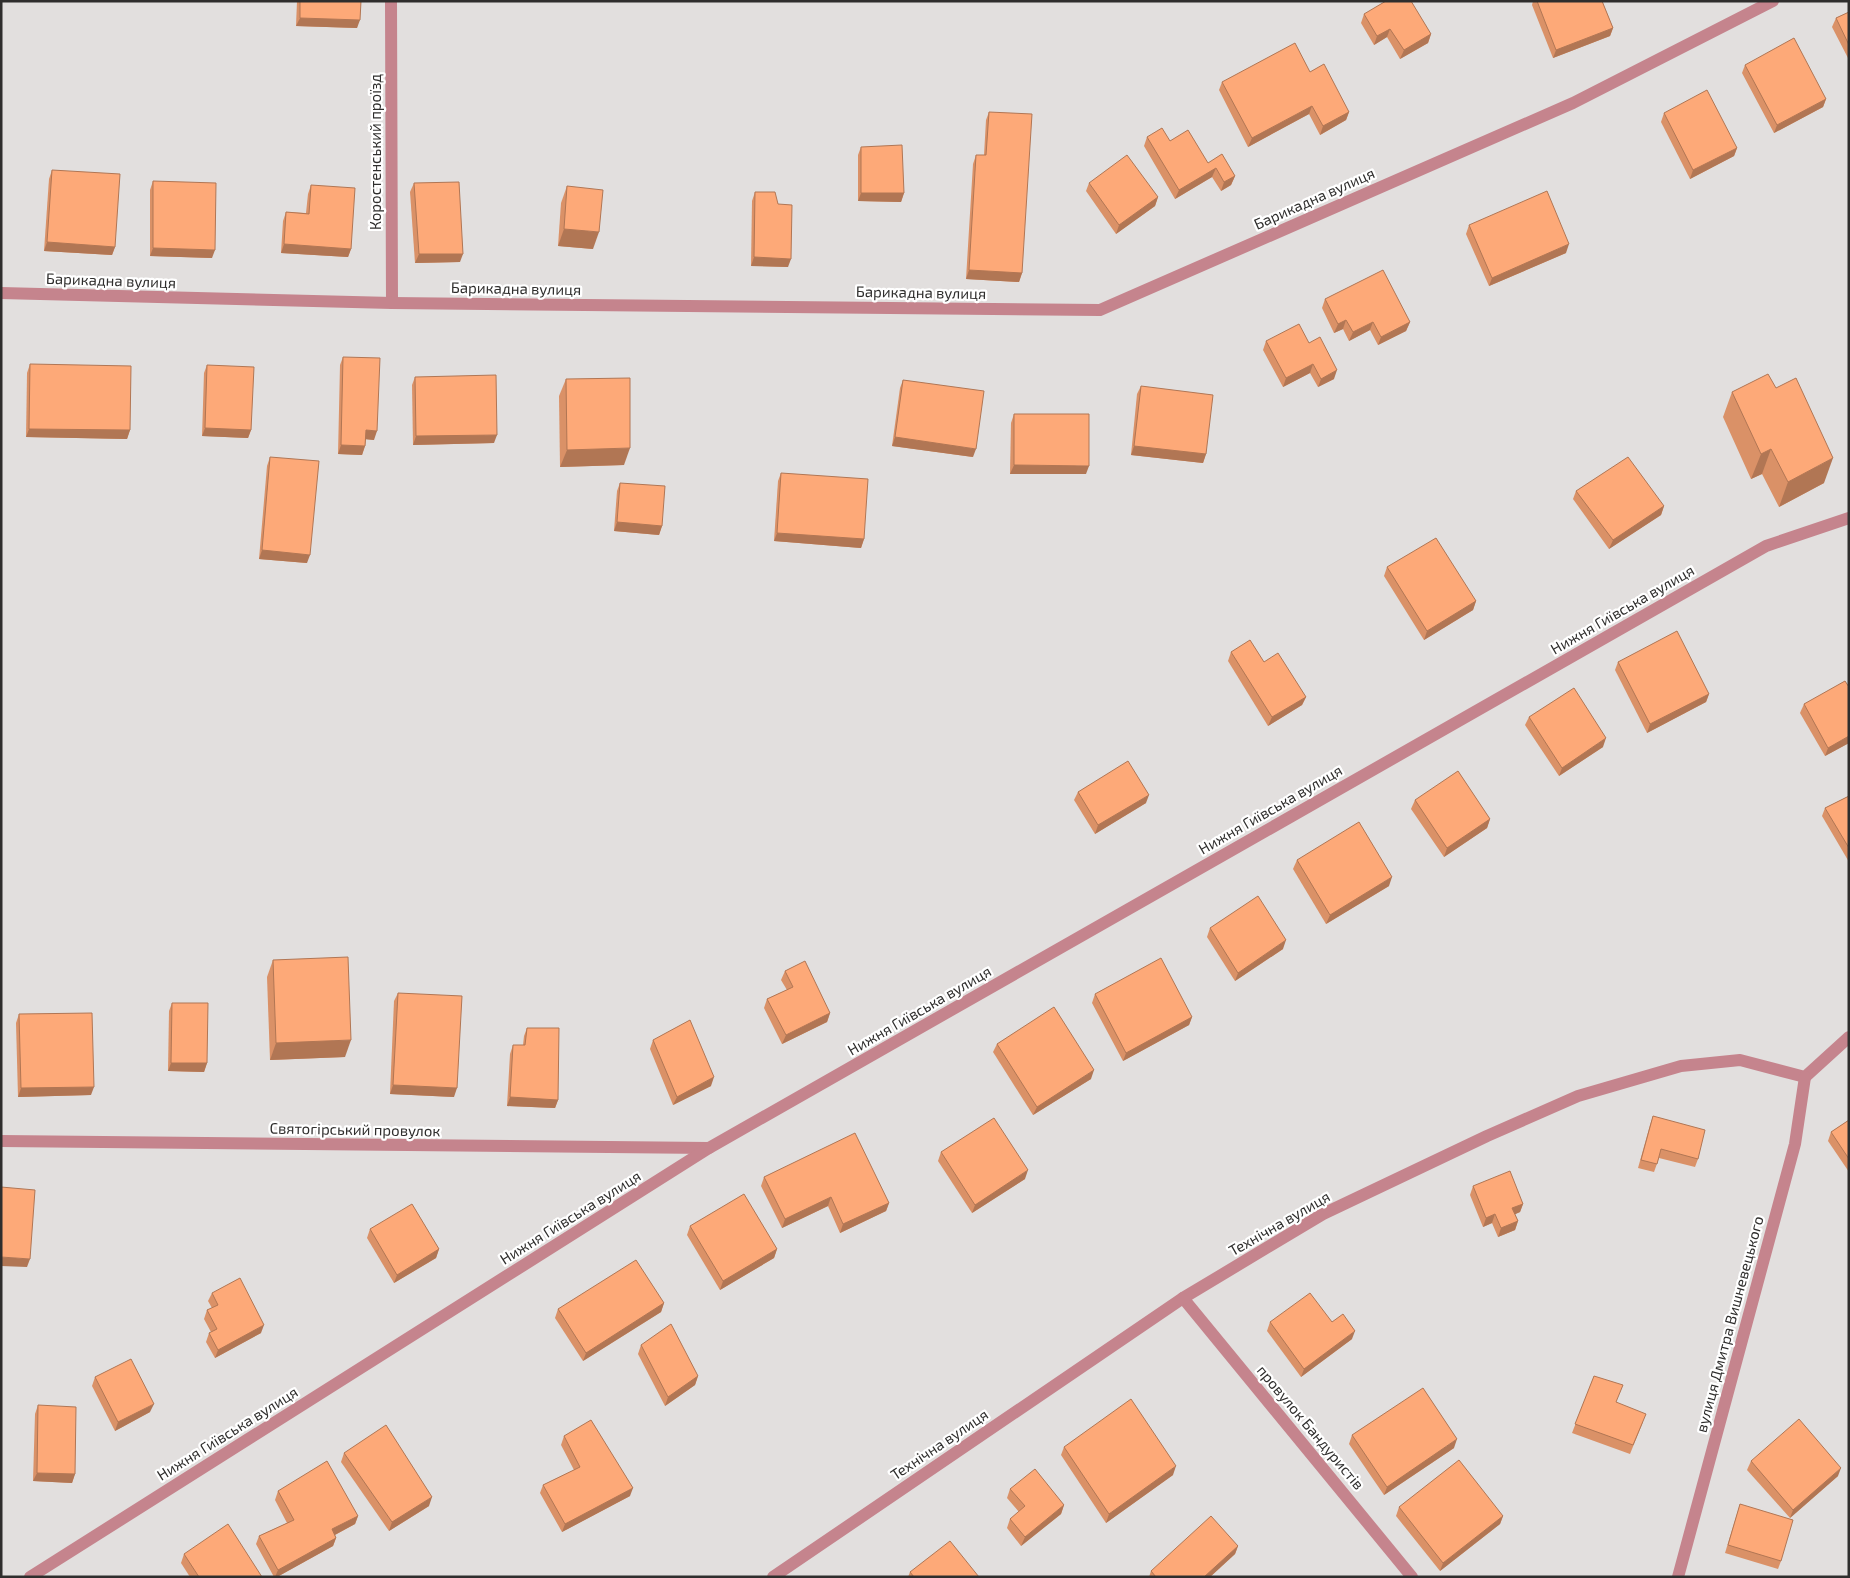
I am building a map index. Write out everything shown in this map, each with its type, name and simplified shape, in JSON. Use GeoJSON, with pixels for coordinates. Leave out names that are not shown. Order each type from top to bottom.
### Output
{"type":"FeatureCollection","features":[{"type":"Feature","properties":{"kind":"street","name":"Коростенський проїзд"},"geometry":{"type":"LineString","coordinates":[[391,1],[392,303]]}},
{"type":"Feature","properties":{"kind":"street","name":"Барикадна вулиця"},"geometry":{"type":"LineString","coordinates":[[1,293],[392,303],[1100,310],[1573,103],[1773,1]]}},
{"type":"Feature","properties":{"kind":"street","name":"Нижня Гиївська вулиця"},"geometry":{"type":"LineString","coordinates":[[30,1577],[709,1148],[1766,546],[1849,518]]}},
{"type":"Feature","properties":{"kind":"street"},"geometry":{"type":"LineString","coordinates":[[1805,1077],[1849,1037]]}},
{"type":"Feature","properties":{"kind":"street","name":"Технічна вулиця"},"geometry":{"type":"LineString","coordinates":[[773,1577],[1183,1298],[1323,1214],[1487,1136],[1578,1096],[1681,1066],[1740,1060],[1805,1077]]}},
{"type":"Feature","properties":{"kind":"street","name":"вулиця Дмитра Вишневецького"},"geometry":{"type":"LineString","coordinates":[[1678,1577],[1795,1144],[1805,1077]]}},
{"type":"Feature","properties":{"kind":"street","name":"Святогірський провулок"},"geometry":{"type":"LineString","coordinates":[[1,1141],[709,1148]]}},
{"type":"Feature","properties":{"kind":"street","name":"провулок Бандуристів"},"geometry":{"type":"LineString","coordinates":[[1183,1298],[1412,1577]]}},
{"type":"Feature","properties":{"kind":"building"},"geometry":{"type":"Polygon","coordinates":[[[300,1],[361,1],[360,20],[300,18],[300,1]]]}},
{"type":"Feature","properties":{"kind":"building"},"geometry":{"type":"Polygon","coordinates":[[[1386,1],[1411,1],[1431,34],[1404,50],[1390,29],[1377,36],[1364,14],[1386,1]]]}},
{"type":"Feature","properties":{"kind":"building"},"geometry":{"type":"Polygon","coordinates":[[[1537,1],[1602,1],[1613,28],[1556,50],[1537,1]]]}},
{"type":"Feature","properties":{"kind":"building"},"geometry":{"type":"Polygon","coordinates":[[[1849,12],[1849,45],[1836,18],[1849,12]]]}},
{"type":"Feature","properties":{"kind":"building"},"geometry":{"type":"Polygon","coordinates":[[[1794,38],[1826,99],[1777,125],[1745,65],[1794,38]]]}},
{"type":"Feature","properties":{"kind":"building"},"geometry":{"type":"Polygon","coordinates":[[[1295,43],[1310,72],[1324,64],[1349,112],[1323,126],[1312,106],[1252,138],[1222,82],[1295,43]]]}},
{"type":"Feature","properties":{"kind":"building"},"geometry":{"type":"Polygon","coordinates":[[[1707,90],[1737,148],[1693,170],[1664,113],[1707,90]]]}},
{"type":"Feature","properties":{"kind":"building"},"geometry":{"type":"Polygon","coordinates":[[[989,112],[1032,114],[1022,273],[969,270],[976,155],[986,155],[989,112]]]}},
{"type":"Feature","properties":{"kind":"building"},"geometry":{"type":"Polygon","coordinates":[[[1162,128],[1170,141],[1188,130],[1208,163],[1222,154],[1235,176],[1224,182],[1216,168],[1179,190],[1147,137],[1162,128]]]}},
{"type":"Feature","properties":{"kind":"building"},"geometry":{"type":"Polygon","coordinates":[[[902,145],[904,193],[861,193],[861,147],[902,145]]]}},
{"type":"Feature","properties":{"kind":"building"},"geometry":{"type":"Polygon","coordinates":[[[1127,155],[1158,197],[1119,225],[1089,183],[1127,155]]]}},
{"type":"Feature","properties":{"kind":"building"},"geometry":{"type":"Polygon","coordinates":[[[52,170],[120,174],[115,247],[47,242],[52,170]]]}},
{"type":"Feature","properties":{"kind":"building"},"geometry":{"type":"Polygon","coordinates":[[[153,181],[216,183],[215,250],[153,248],[153,181]]]}},
{"type":"Feature","properties":{"kind":"building"},"geometry":{"type":"Polygon","coordinates":[[[459,182],[463,254],[419,254],[414,183],[459,182]]]}},
{"type":"Feature","properties":{"kind":"building"},"geometry":{"type":"Polygon","coordinates":[[[311,185],[355,188],[351,249],[284,244],[286,212],[309,214],[311,185]]]}},
{"type":"Feature","properties":{"kind":"building"},"geometry":{"type":"Polygon","coordinates":[[[567,186],[603,190],[599,232],[564,229],[567,186]]]}},
{"type":"Feature","properties":{"kind":"building"},"geometry":{"type":"Polygon","coordinates":[[[1547,191],[1569,244],[1492,278],[1469,225],[1547,191]]]}},
{"type":"Feature","properties":{"kind":"building"},"geometry":{"type":"Polygon","coordinates":[[[755,192],[775,192],[778,204],[792,205],[791,259],[754,257],[755,192]]]}},
{"type":"Feature","properties":{"kind":"building"},"geometry":{"type":"Polygon","coordinates":[[[1383,270],[1410,322],[1381,337],[1373,322],[1353,332],[1346,320],[1338,324],[1325,299],[1383,270]]]}},
{"type":"Feature","properties":{"kind":"building"},"geometry":{"type":"Polygon","coordinates":[[[1299,324],[1309,343],[1320,337],[1337,370],[1321,379],[1313,364],[1286,378],[1266,341],[1299,324]]]}},
{"type":"Feature","properties":{"kind":"building"},"geometry":{"type":"Polygon","coordinates":[[[343,357],[380,358],[377,431],[366,430],[365,446],[341,445],[343,357]]]}},
{"type":"Feature","properties":{"kind":"building"},"geometry":{"type":"Polygon","coordinates":[[[30,364],[131,366],[130,430],[29,429],[30,364]]]}},
{"type":"Feature","properties":{"kind":"building"},"geometry":{"type":"Polygon","coordinates":[[[207,365],[254,367],[251,430],[205,428],[207,365]]]}},
{"type":"Feature","properties":{"kind":"building"},"geometry":{"type":"Polygon","coordinates":[[[1768,374],[1776,388],[1796,378],[1833,458],[1788,482],[1771,449],[1761,454],[1732,392],[1768,374]]]}},
{"type":"Feature","properties":{"kind":"building"},"geometry":{"type":"Polygon","coordinates":[[[496,375],[497,435],[416,436],[415,377],[496,375]]]}},
{"type":"Feature","properties":{"kind":"building"},"geometry":{"type":"Polygon","coordinates":[[[630,378],[630,448],[567,450],[566,379],[630,378]]]}},
{"type":"Feature","properties":{"kind":"building"},"geometry":{"type":"Polygon","coordinates":[[[903,380],[984,391],[976,449],[895,437],[903,380]]]}},
{"type":"Feature","properties":{"kind":"building"},"geometry":{"type":"Polygon","coordinates":[[[1141,386],[1213,395],[1206,454],[1134,446],[1141,386]]]}},
{"type":"Feature","properties":{"kind":"building"},"geometry":{"type":"Polygon","coordinates":[[[1014,414],[1089,414],[1089,466],[1014,465],[1014,414]]]}},
{"type":"Feature","properties":{"kind":"building"},"geometry":{"type":"Polygon","coordinates":[[[270,457],[319,461],[310,555],[262,550],[270,457]]]}},
{"type":"Feature","properties":{"kind":"building"},"geometry":{"type":"Polygon","coordinates":[[[1628,457],[1664,506],[1613,540],[1576,491],[1628,457]]]}},
{"type":"Feature","properties":{"kind":"building"},"geometry":{"type":"Polygon","coordinates":[[[781,473],[868,479],[864,539],[777,533],[781,473]]]}},
{"type":"Feature","properties":{"kind":"building"},"geometry":{"type":"Polygon","coordinates":[[[620,483],[665,486],[662,526],[617,522],[620,483]]]}},
{"type":"Feature","properties":{"kind":"building"},"geometry":{"type":"Polygon","coordinates":[[[1436,538],[1476,601],[1427,631],[1387,567],[1436,538]]]}},
{"type":"Feature","properties":{"kind":"building"},"geometry":{"type":"Polygon","coordinates":[[[1677,631],[1709,694],[1650,724],[1618,662],[1677,631]]]}},
{"type":"Feature","properties":{"kind":"building"},"geometry":{"type":"Polygon","coordinates":[[[1250,640],[1264,662],[1278,653],[1306,697],[1272,717],[1231,652],[1250,640]]]}},
{"type":"Feature","properties":{"kind":"building"},"geometry":{"type":"Polygon","coordinates":[[[1845,681],[1849,687],[1849,736],[1828,748],[1804,704],[1845,681]]]}},
{"type":"Feature","properties":{"kind":"building"},"geometry":{"type":"Polygon","coordinates":[[[1574,688],[1606,738],[1562,768],[1529,717],[1574,688]]]}},
{"type":"Feature","properties":{"kind":"building"},"geometry":{"type":"Polygon","coordinates":[[[1128,761],[1149,795],[1098,825],[1078,792],[1128,761]]]}},
{"type":"Feature","properties":{"kind":"building"},"geometry":{"type":"Polygon","coordinates":[[[1458,771],[1490,819],[1447,848],[1415,800],[1458,771]]]}},
{"type":"Feature","properties":{"kind":"building"},"geometry":{"type":"Polygon","coordinates":[[[1849,796],[1849,848],[1825,808],[1849,796]]]}},
{"type":"Feature","properties":{"kind":"building"},"geometry":{"type":"Polygon","coordinates":[[[1359,822],[1392,877],[1330,915],[1297,860],[1359,822]]]}},
{"type":"Feature","properties":{"kind":"building"},"geometry":{"type":"Polygon","coordinates":[[[1258,896],[1286,940],[1238,973],[1210,928],[1258,896]]]}},
{"type":"Feature","properties":{"kind":"building"},"geometry":{"type":"Polygon","coordinates":[[[348,957],[351,1040],[276,1043],[273,960],[348,957]]]}},
{"type":"Feature","properties":{"kind":"building"},"geometry":{"type":"Polygon","coordinates":[[[1161,958],[1192,1017],[1126,1053],[1095,994],[1161,958]]]}},
{"type":"Feature","properties":{"kind":"building"},"geometry":{"type":"Polygon","coordinates":[[[805,961],[830,1013],[786,1035],[767,999],[793,987],[785,971],[805,961]]]}},
{"type":"Feature","properties":{"kind":"building"},"geometry":{"type":"Polygon","coordinates":[[[398,993],[462,996],[457,1088],[393,1085],[398,993]]]}},
{"type":"Feature","properties":{"kind":"building"},"geometry":{"type":"Polygon","coordinates":[[[172,1003],[208,1003],[207,1063],[171,1063],[172,1003]]]}},
{"type":"Feature","properties":{"kind":"building"},"geometry":{"type":"Polygon","coordinates":[[[1054,1007],[1094,1070],[1037,1107],[997,1044],[1054,1007]]]}},
{"type":"Feature","properties":{"kind":"building"},"geometry":{"type":"Polygon","coordinates":[[[92,1013],[94,1087],[21,1088],[19,1014],[92,1013]]]}},
{"type":"Feature","properties":{"kind":"building"},"geometry":{"type":"Polygon","coordinates":[[[690,1020],[714,1077],[677,1097],[653,1040],[690,1020]]]}},
{"type":"Feature","properties":{"kind":"building"},"geometry":{"type":"Polygon","coordinates":[[[527,1028],[559,1028],[558,1100],[510,1097],[513,1045],[525,1045],[527,1028]]]}},
{"type":"Feature","properties":{"kind":"building"},"geometry":{"type":"Polygon","coordinates":[[[1653,1116],[1705,1130],[1698,1159],[1661,1149],[1657,1164],[1641,1160],[1653,1116]]]}},
{"type":"Feature","properties":{"kind":"building"},"geometry":{"type":"Polygon","coordinates":[[[994,1118],[1028,1170],[975,1205],[941,1152],[994,1118]]]}},
{"type":"Feature","properties":{"kind":"building"},"geometry":{"type":"Polygon","coordinates":[[[1849,1120],[1849,1159],[1831,1132],[1849,1120]]]}},
{"type":"Feature","properties":{"kind":"building"},"geometry":{"type":"Polygon","coordinates":[[[855,1133],[889,1203],[843,1224],[831,1197],[785,1219],[764,1177],[855,1133]]]}},
{"type":"Feature","properties":{"kind":"building"},"geometry":{"type":"Polygon","coordinates":[[[1510,1171],[1523,1204],[1512,1208],[1518,1221],[1501,1228],[1495,1214],[1486,1218],[1473,1186],[1510,1171]]]}},
{"type":"Feature","properties":{"kind":"building"},"geometry":{"type":"Polygon","coordinates":[[[1,1187],[35,1190],[30,1259],[1,1257],[1,1187]]]}},
{"type":"Feature","properties":{"kind":"building"},"geometry":{"type":"Polygon","coordinates":[[[744,1194],[777,1249],[723,1281],[690,1226],[744,1194]]]}},
{"type":"Feature","properties":{"kind":"building"},"geometry":{"type":"Polygon","coordinates":[[[412,1204],[439,1249],[397,1275],[370,1229],[412,1204]]]}},
{"type":"Feature","properties":{"kind":"building"},"geometry":{"type":"Polygon","coordinates":[[[636,1260],[664,1303],[586,1353],[558,1309],[636,1260]]]}},
{"type":"Feature","properties":{"kind":"building"},"geometry":{"type":"Polygon","coordinates":[[[240,1278],[264,1325],[218,1350],[209,1333],[217,1329],[207,1310],[218,1305],[212,1293],[240,1278]]]}},
{"type":"Feature","properties":{"kind":"building"},"geometry":{"type":"Polygon","coordinates":[[[1310,1293],[1332,1322],[1343,1314],[1355,1331],[1304,1369],[1270,1322],[1310,1293]]]}},
{"type":"Feature","properties":{"kind":"building"},"geometry":{"type":"Polygon","coordinates":[[[671,1324],[698,1376],[668,1397],[641,1345],[671,1324]]]}},
{"type":"Feature","properties":{"kind":"building"},"geometry":{"type":"Polygon","coordinates":[[[131,1359],[154,1404],[118,1422],[95,1377],[131,1359]]]}},
{"type":"Feature","properties":{"kind":"building"},"geometry":{"type":"Polygon","coordinates":[[[1594,1376],[1623,1385],[1616,1402],[1646,1414],[1633,1445],[1575,1424],[1594,1376]]]}},
{"type":"Feature","properties":{"kind":"building"},"geometry":{"type":"Polygon","coordinates":[[[1423,1388],[1457,1439],[1387,1487],[1352,1435],[1423,1388]]]}},
{"type":"Feature","properties":{"kind":"building"},"geometry":{"type":"Polygon","coordinates":[[[1131,1399],[1176,1466],[1109,1514],[1064,1447],[1131,1399]]]}},
{"type":"Feature","properties":{"kind":"building"},"geometry":{"type":"Polygon","coordinates":[[[38,1405],[76,1407],[75,1474],[37,1473],[38,1405]]]}},
{"type":"Feature","properties":{"kind":"building"},"geometry":{"type":"Polygon","coordinates":[[[1799,1419],[1841,1468],[1793,1510],[1751,1461],[1799,1419]]]}},
{"type":"Feature","properties":{"kind":"building"},"geometry":{"type":"Polygon","coordinates":[[[591,1420],[633,1488],[565,1524],[543,1485],[580,1467],[564,1436],[591,1420]]]}},
{"type":"Feature","properties":{"kind":"building"},"geometry":{"type":"Polygon","coordinates":[[[386,1425],[432,1497],[392,1522],[344,1453],[386,1425]]]}},
{"type":"Feature","properties":{"kind":"building"},"geometry":{"type":"Polygon","coordinates":[[[1459,1460],[1503,1516],[1443,1563],[1399,1507],[1459,1460]]]}},
{"type":"Feature","properties":{"kind":"building"},"geometry":{"type":"Polygon","coordinates":[[[327,1461],[358,1516],[332,1529],[336,1538],[278,1570],[259,1536],[294,1520],[278,1491],[327,1461]]]}},
{"type":"Feature","properties":{"kind":"building"},"geometry":{"type":"Polygon","coordinates":[[[1035,1469],[1064,1505],[1025,1537],[1010,1519],[1025,1506],[1010,1489],[1035,1469]]]}},
{"type":"Feature","properties":{"kind":"building"},"geometry":{"type":"Polygon","coordinates":[[[1740,1504],[1793,1520],[1781,1561],[1728,1545],[1740,1504]]]}},
{"type":"Feature","properties":{"kind":"building"},"geometry":{"type":"Polygon","coordinates":[[[1211,1516],[1238,1546],[1204,1577],[1156,1577],[1151,1571],[1211,1516]]]}},
{"type":"Feature","properties":{"kind":"building"},"geometry":{"type":"Polygon","coordinates":[[[228,1524],[262,1577],[199,1577],[184,1554],[228,1524]]]}},
{"type":"Feature","properties":{"kind":"building"},"geometry":{"type":"Polygon","coordinates":[[[950,1541],[979,1577],[914,1577],[910,1572],[950,1541]]]}}]}
